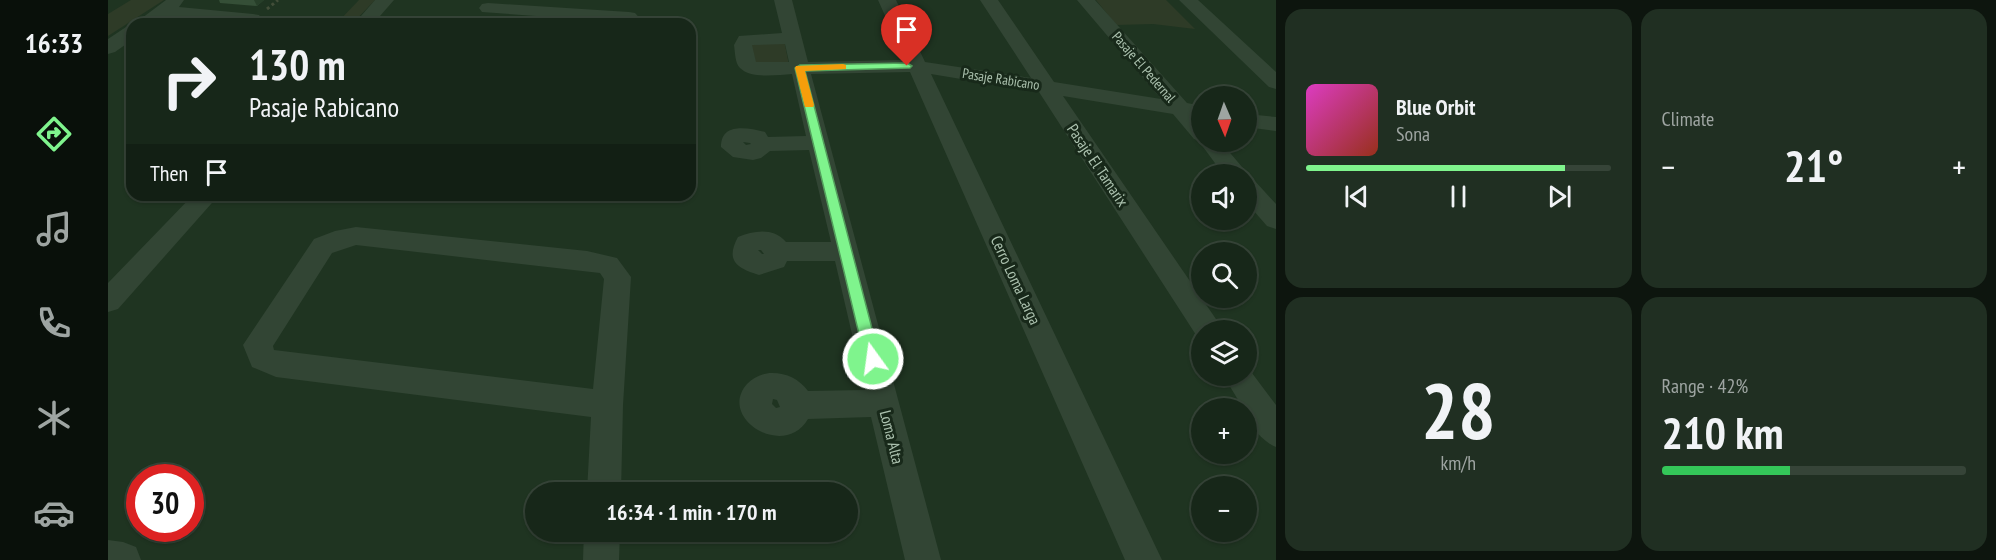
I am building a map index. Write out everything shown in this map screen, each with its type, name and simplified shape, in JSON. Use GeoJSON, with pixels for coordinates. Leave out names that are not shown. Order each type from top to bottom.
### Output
{"type":"FeatureCollection","features":[{"type":"Feature","properties":{"kind":"street"},"geometry":{"type":"LineString","coordinates":[[151,18],[177,0]]}},
{"type":"Feature","properties":{"kind":"street"},"geometry":{"type":"LineString","coordinates":[[368,18],[385,0]]}},
{"type":"Feature","properties":{"kind":"street"},"geometry":{"type":"LineString","coordinates":[[633,18],[640,0]]}},
{"type":"Feature","properties":{"kind":"street","name":"Loma Alta"},"geometry":{"type":"LineString","coordinates":[[783,0],[923,560]]}},
{"type":"Feature","properties":{"kind":"street","name":"Cerro Loma Larga"},"geometry":{"type":"LineString","coordinates":[[887,0],[1144,560]]}},
{"type":"Feature","properties":{"kind":"street","name":"Pasaje El Tamarix"},"geometry":{"type":"LineString","coordinates":[[989,0],[1201,320]]}},
{"type":"Feature","properties":{"kind":"street","name":"Pasaje El Pedernal"},"geometry":{"type":"LineString","coordinates":[[1086,0],[1191,122]]}},
{"type":"Feature","properties":{"kind":"street"},"geometry":{"type":"LineString","coordinates":[[1188,0],[1276,83]]}},
{"type":"Feature","properties":{"kind":"street"},"geometry":{"type":"LineString","coordinates":[[481,18],[491,4],[607,18]]}},
{"type":"Feature","properties":{"kind":"street"},"geometry":{"type":"LineString","coordinates":[[161,11],[242,18]]}},
{"type":"Feature","properties":{"kind":"street"},"geometry":{"type":"LineString","coordinates":[[108,48],[126,35]]}},
{"type":"Feature","properties":{"kind":"street","name":"Pasaje Rabicano"},"geometry":{"type":"LineString","coordinates":[[792,38],[746,40],[743,45],[746,63],[753,68],[918,67],[1191,110]]}},
{"type":"Feature","properties":{"kind":"street"},"geometry":{"type":"LineString","coordinates":[[1257,121],[1276,124]]}},
{"type":"Feature","properties":{"kind":"street"},"geometry":{"type":"LineString","coordinates":[[762,144],[818,143]]}},
{"type":"Feature","properties":{"kind":"street"},"geometry":{"type":"LineString","coordinates":[[1217,152],[1228,164]]}},
{"type":"Feature","properties":{"kind":"street"},"geometry":{"type":"LineString","coordinates":[[1257,198],[1276,220]]}},
{"type":"Feature","properties":{"kind":"street"},"geometry":{"type":"LineString","coordinates":[[108,301],[201,201]]}},
{"type":"Feature","properties":{"kind":"street"},"geometry":{"type":"LineString","coordinates":[[604,482],[607,405],[618,277],[608,265],[356,236],[335,240],[323,246],[258,345],[263,358],[276,364],[607,405]]}},
{"type":"Feature","properties":{"kind":"street"},"geometry":{"type":"LineString","coordinates":[[744,252],[748,261],[759,265],[771,264],[778,257],[778,252],[846,250]]}},
{"type":"Feature","properties":{"kind":"street"},"geometry":{"type":"LineString","coordinates":[[1245,386],[1276,432]]}},
{"type":"Feature","properties":{"kind":"street"},"geometry":{"type":"LineString","coordinates":[[797,405],[884,403]]}},
{"type":"Feature","properties":{"kind":"street"},"geometry":{"type":"LineString","coordinates":[[601,560],[602,542]]}},
{"type":"Feature","properties":{"kind":"street"},"geometry":{"type":"LineString","coordinates":[[108,558],[123,560]]}},
{"type":"Feature","properties":{"kind":"green space"},"geometry":{"type":"Polygon","coordinates":[[[131,0],[164,0],[136,18],[126,18],[126,24],[108,36],[108,14],[131,0]]]}},
{"type":"Feature","properties":{"kind":"green space"},"geometry":{"type":"Polygon","coordinates":[[[359,0],[375,0],[358,18],[342,18],[359,0]]]}},
{"type":"Feature","properties":{"kind":"green space"},"geometry":{"type":"Polygon","coordinates":[[[1096,0],[1166,0],[1195,29],[1153,24],[1116,25],[1096,0]]]}},
{"type":"Feature","properties":{"kind":"green space"},"geometry":{"type":"Polygon","coordinates":[[[784,40],[789,65],[752,65],[749,41],[784,40]]]}},
{"type":"Feature","properties":{"kind":"slow traffic"},"geometry":{"type":"LineString","coordinates":[[809,105],[800,68],[843,67]]}},
{"type":"Feature","properties":{"kind":"route"},"geometry":{"type":"LineString","coordinates":[[873,359],[800,68],[907,66]]}}]}
